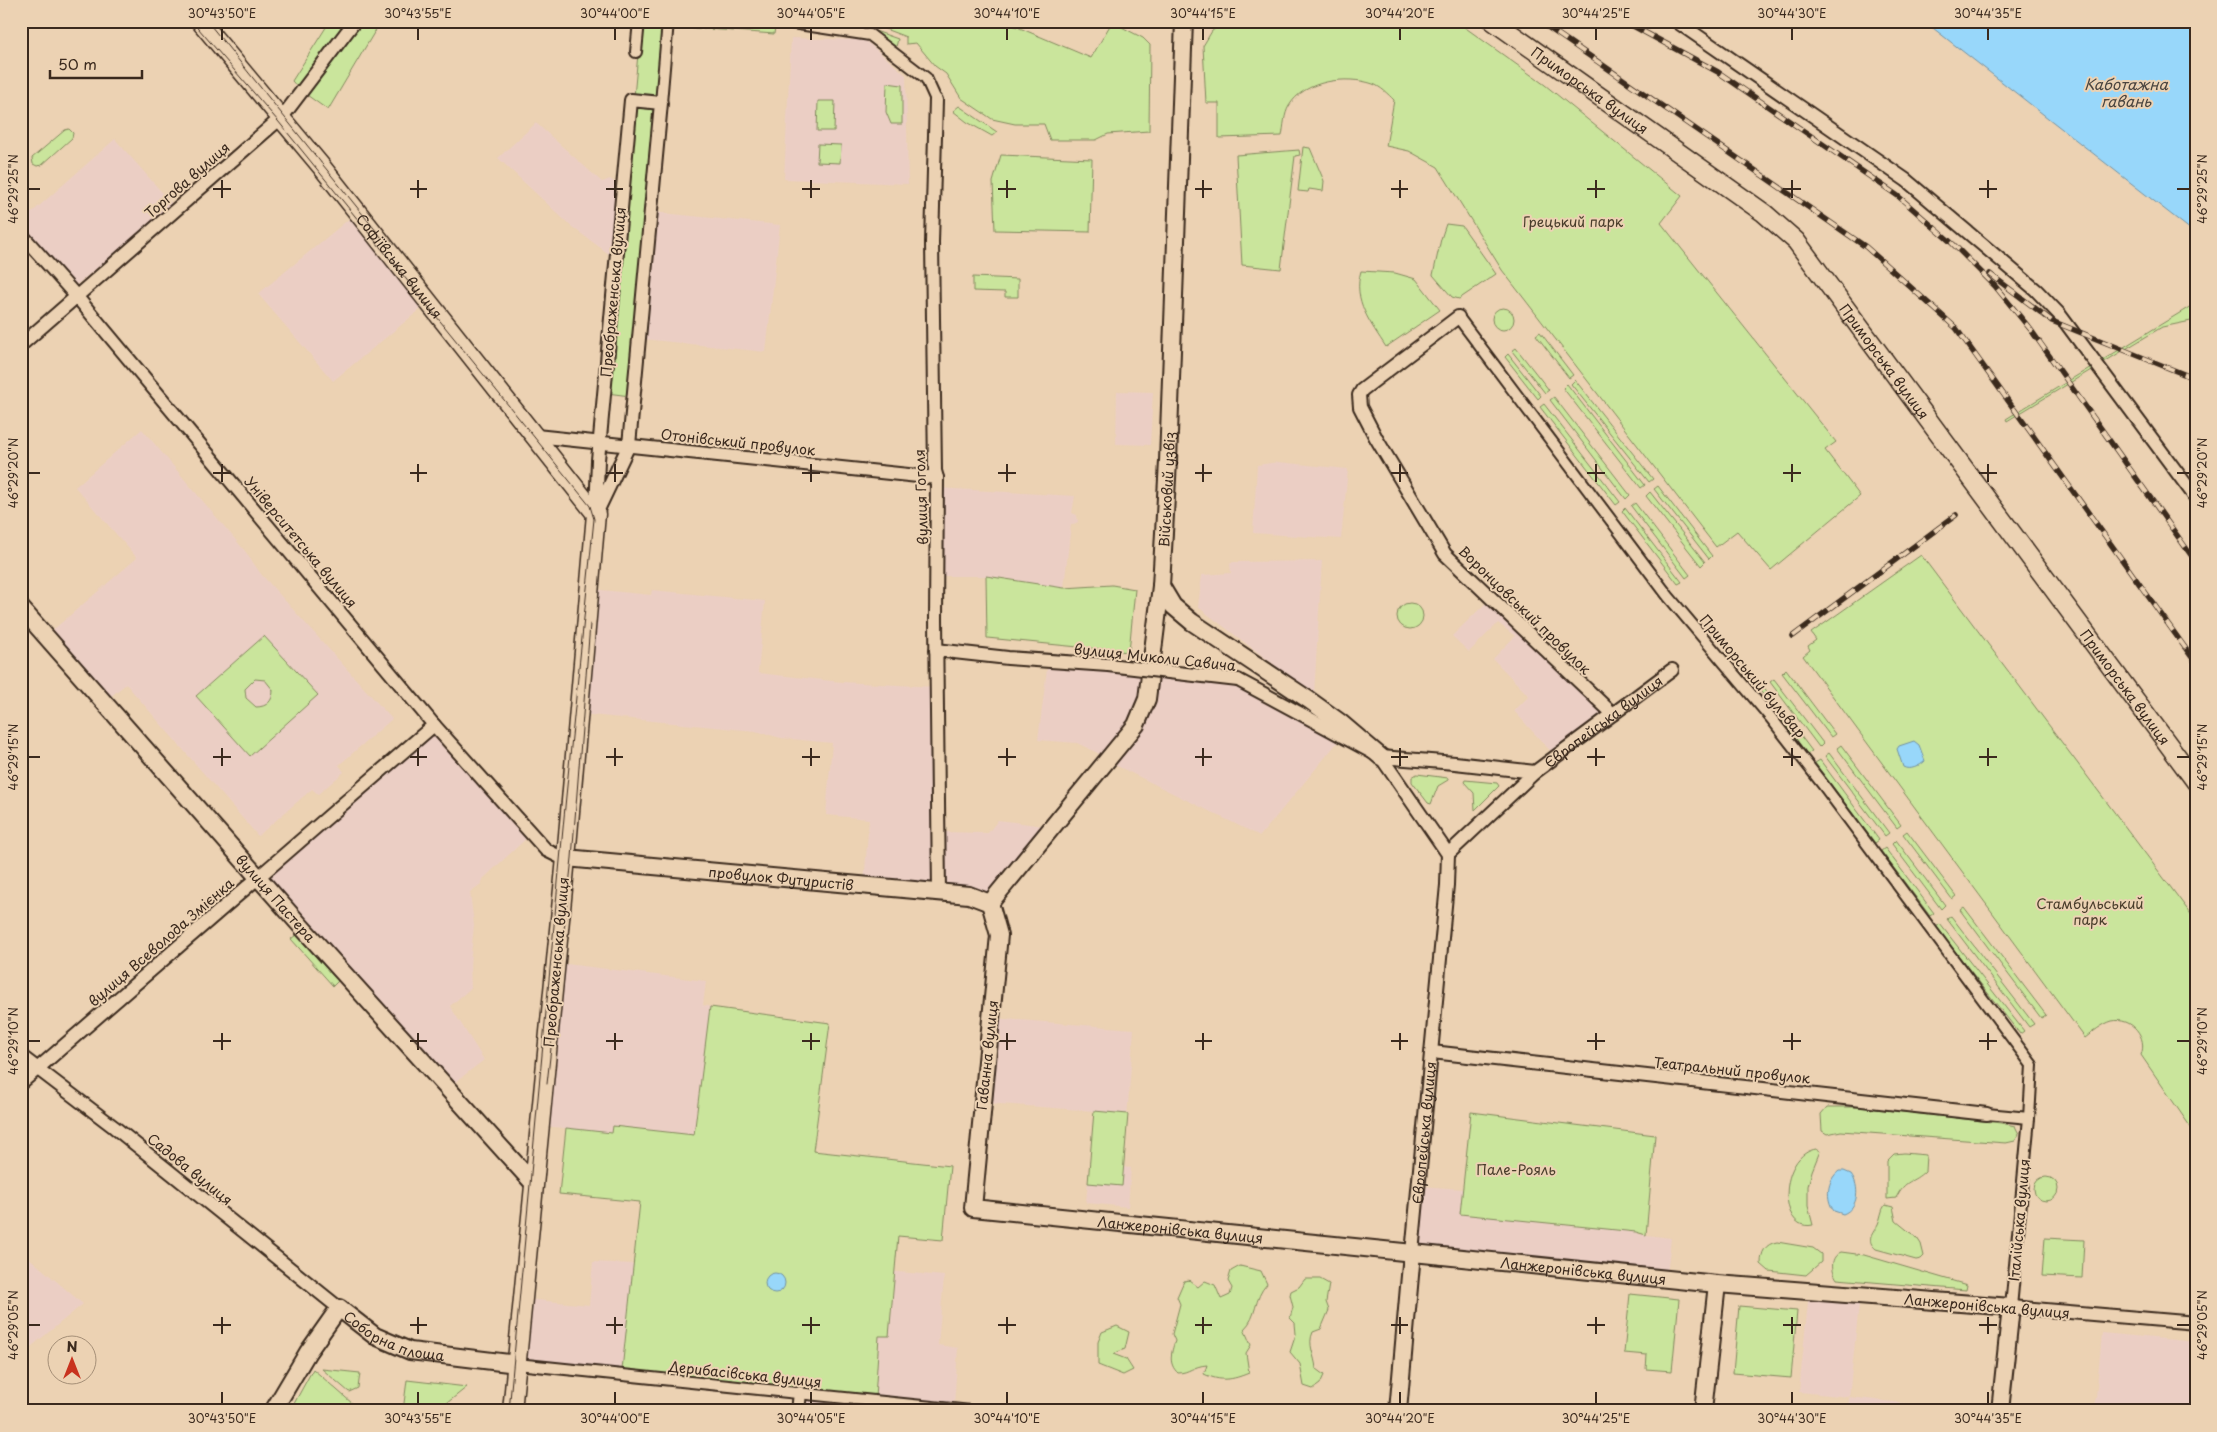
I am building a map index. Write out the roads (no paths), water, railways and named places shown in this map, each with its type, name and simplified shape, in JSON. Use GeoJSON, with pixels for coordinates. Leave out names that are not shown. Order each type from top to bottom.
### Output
{"type":"FeatureCollection","features":[{"type":"Feature","properties":{"kind":"main road","name":"Софіївська вулиця"},"geometry":{"type":"LineString","coordinates":[[200,21],[321,166],[596,514]]}},
{"type":"Feature","properties":{"kind":"main road","name":"Приморська вулиця"},"geometry":{"type":"LineString","coordinates":[[1493,21],[1788,232],[1815,264],[2196,782]]}},
{"type":"Feature","properties":{"kind":"main road","name":"Преображенська вулиця"},"geometry":{"type":"LineString","coordinates":[[512,1411],[569,858],[596,514]]}},
{"type":"Feature","properties":{"kind":"street","name":"Торгова вулиця"},"geometry":{"type":"LineString","coordinates":[[21,345],[282,118],[355,21]]}},
{"type":"Feature","properties":{"kind":"street"},"geometry":{"type":"LineString","coordinates":[[636,52],[639,21]]}},
{"type":"Feature","properties":{"kind":"street","name":"Преображенська вулиця"},"geometry":{"type":"LineString","coordinates":[[596,514],[629,445],[668,21]]}},
{"type":"Feature","properties":{"kind":"street"},"geometry":{"type":"LineString","coordinates":[[779,21],[870,35],[926,78],[936,100]]}},
{"type":"Feature","properties":{"kind":"street","name":"Військовий узвіз"},"geometry":{"type":"LineString","coordinates":[[990,903],[1136,725],[1147,699],[1161,586],[1169,452],[1184,21]]}},
{"type":"Feature","properties":{"kind":"street"},"geometry":{"type":"LineString","coordinates":[[1676,21],[1899,176],[2022,277],[2060,315],[2196,498]]}},
{"type":"Feature","properties":{"kind":"street","name":"Преображенська вулиця"},"geometry":{"type":"LineString","coordinates":[[596,514],[599,442],[631,100],[661,103]]}},
{"type":"Feature","properties":{"kind":"street","name":"вулиця Гоголя"},"geometry":{"type":"LineString","coordinates":[[936,100],[932,242],[935,471],[937,478],[936,650],[939,893]]}},
{"type":"Feature","properties":{"kind":"street","name":"Університетська вулиця"},"geometry":{"type":"LineString","coordinates":[[21,234],[77,296],[434,725],[546,850],[569,858]]}},
{"type":"Feature","properties":{"kind":"street","name":"Воронцовський провулок"},"geometry":{"type":"LineString","coordinates":[[1458,317],[1362,390],[1359,395],[1360,407],[1376,438],[1445,554],[1613,714]]}},
{"type":"Feature","properties":{"kind":"street","name":"Приморський бульвар"},"geometry":{"type":"LineString","coordinates":[[1458,317],[1668,596],[1771,718],[2026,1054]]}},
{"type":"Feature","properties":{"kind":"street","name":"Отонівський провулок"},"geometry":{"type":"LineString","coordinates":[[536,436],[937,478]]}},
{"type":"Feature","properties":{"kind":"street"},"geometry":{"type":"LineString","coordinates":[[1161,586],[1174,606],[1192,622],[1301,694],[1341,723],[1381,757],[1448,854]]}},
{"type":"Feature","properties":{"kind":"street","name":"вулиця Пастера"},"geometry":{"type":"LineString","coordinates":[[21,608],[534,1184]]}},
{"type":"Feature","properties":{"kind":"street","name":"вулиця Миколи Савича"},"geometry":{"type":"LineString","coordinates":[[936,650],[1008,658],[1108,665],[1238,680],[1381,757]]}},
{"type":"Feature","properties":{"kind":"street","name":"Європейська вулиця"},"geometry":{"type":"LineString","coordinates":[[1398,1411],[1449,865],[1448,854],[1536,772],[1672,670]]}},
{"type":"Feature","properties":{"kind":"street","name":"вулиця Всеволода Змієнка"},"geometry":{"type":"LineString","coordinates":[[21,1083],[434,725]]}},
{"type":"Feature","properties":{"kind":"street"},"geometry":{"type":"LineString","coordinates":[[1381,757],[1455,762],[1536,772]]}},
{"type":"Feature","properties":{"kind":"street","name":"провулок Футуристів"},"geometry":{"type":"LineString","coordinates":[[569,858],[969,895],[990,903]]}},
{"type":"Feature","properties":{"kind":"street","name":"Гаванна вулиця"},"geometry":{"type":"LineString","coordinates":[[973,1208],[999,935],[990,903]]}},
{"type":"Feature","properties":{"kind":"street","name":"Театральний провулок"},"geometry":{"type":"LineString","coordinates":[[1432,1052],[2029,1118]]}},
{"type":"Feature","properties":{"kind":"street","name":"Італійська вулиця"},"geometry":{"type":"LineString","coordinates":[[2000,1411],[2029,1118],[2032,1065],[2026,1054]]}},
{"type":"Feature","properties":{"kind":"street","name":"Садова вулиця"},"geometry":{"type":"LineString","coordinates":[[21,1056],[114,1127],[339,1308]]}},
{"type":"Feature","properties":{"kind":"street","name":"Ланжеронівська вулиця"},"geometry":{"type":"LineString","coordinates":[[973,1208],[1717,1284],[2196,1323]]}},
{"type":"Feature","properties":{"kind":"street"},"geometry":{"type":"LineString","coordinates":[[1702,1411],[1717,1284]]}},
{"type":"Feature","properties":{"kind":"street","name":"Соборна площа"},"geometry":{"type":"LineString","coordinates":[[274,1411],[308,1352],[339,1308],[375,1336],[410,1351],[517,1364]]}},
{"type":"Feature","properties":{"kind":"street","name":"Дерибасівська вулиця"},"geometry":{"type":"LineString","coordinates":[[517,1364],[971,1411]]}},
{"type":"Feature","properties":{"kind":"street"},"geometry":{"type":"LineString","coordinates":[[798,1411],[800,1393]]}},
{"type":"Feature","properties":{"kind":"water","name":"Каботажна гавань"},"geometry":{"type":"Polygon","coordinates":[[[1924,21],[2196,21],[2196,224],[2191,230],[1924,21]]]}},
{"type":"Feature","properties":{"kind":"water"},"geometry":{"type":"Polygon","coordinates":[[[1914,741],[1919,745],[1925,761],[1915,767],[1903,767],[1897,749],[1899,746],[1914,741]]]}},
{"type":"Feature","properties":{"kind":"water"},"geometry":{"type":"Polygon","coordinates":[[[1839,1171],[1851,1174],[1857,1190],[1855,1202],[1843,1214],[1834,1211],[1828,1195],[1832,1179],[1839,1171]]]}},
{"type":"Feature","properties":{"kind":"water"},"geometry":{"type":"Polygon","coordinates":[[[775,1273],[782,1276],[785,1283],[782,1290],[775,1293],[768,1290],[765,1283],[768,1276],[775,1273]]]}},
{"type":"Feature","properties":{"kind":"tram line"},"geometry":{"type":"LineString","coordinates":[[192,21],[278,121],[590,506],[594,519],[566,796],[509,1411]]}},
{"type":"Feature","properties":{"kind":"tram line"},"geometry":{"type":"LineString","coordinates":[[207,21],[381,237]]}},
{"type":"Feature","properties":{"kind":"tram line"},"geometry":{"type":"LineString","coordinates":[[547,1084],[572,858],[590,624]]}},
{"type":"Feature","properties":{"kind":"railway"},"geometry":{"type":"LineString","coordinates":[[1539,21],[1866,247],[1956,328],[2196,663]]}},
{"type":"Feature","properties":{"kind":"railway"},"geometry":{"type":"LineString","coordinates":[[1624,21],[1718,72],[1898,196],[1953,244],[1995,286],[2031,330],[2196,562]]}},
{"type":"Feature","properties":{"kind":"railway"},"geometry":{"type":"LineString","coordinates":[[1990,274],[2052,321],[2196,379]]}},
{"type":"Feature","properties":{"kind":"railway"},"geometry":{"type":"LineString","coordinates":[[1793,636],[1956,515]]}},
{"type":"Feature","properties":{"kind":"park label","name":"Грецький парк"},"geometry":{"type":"Point","coordinates":[1573,221]}},
{"type":"Feature","properties":{"kind":"park label","name":"Стамбульський парк"},"geometry":{"type":"Point","coordinates":[2090,912]}},
{"type":"Feature","properties":{"kind":"park label","name":"Пале-Рояль"},"geometry":{"type":"Point","coordinates":[1516,1169]}}]}
